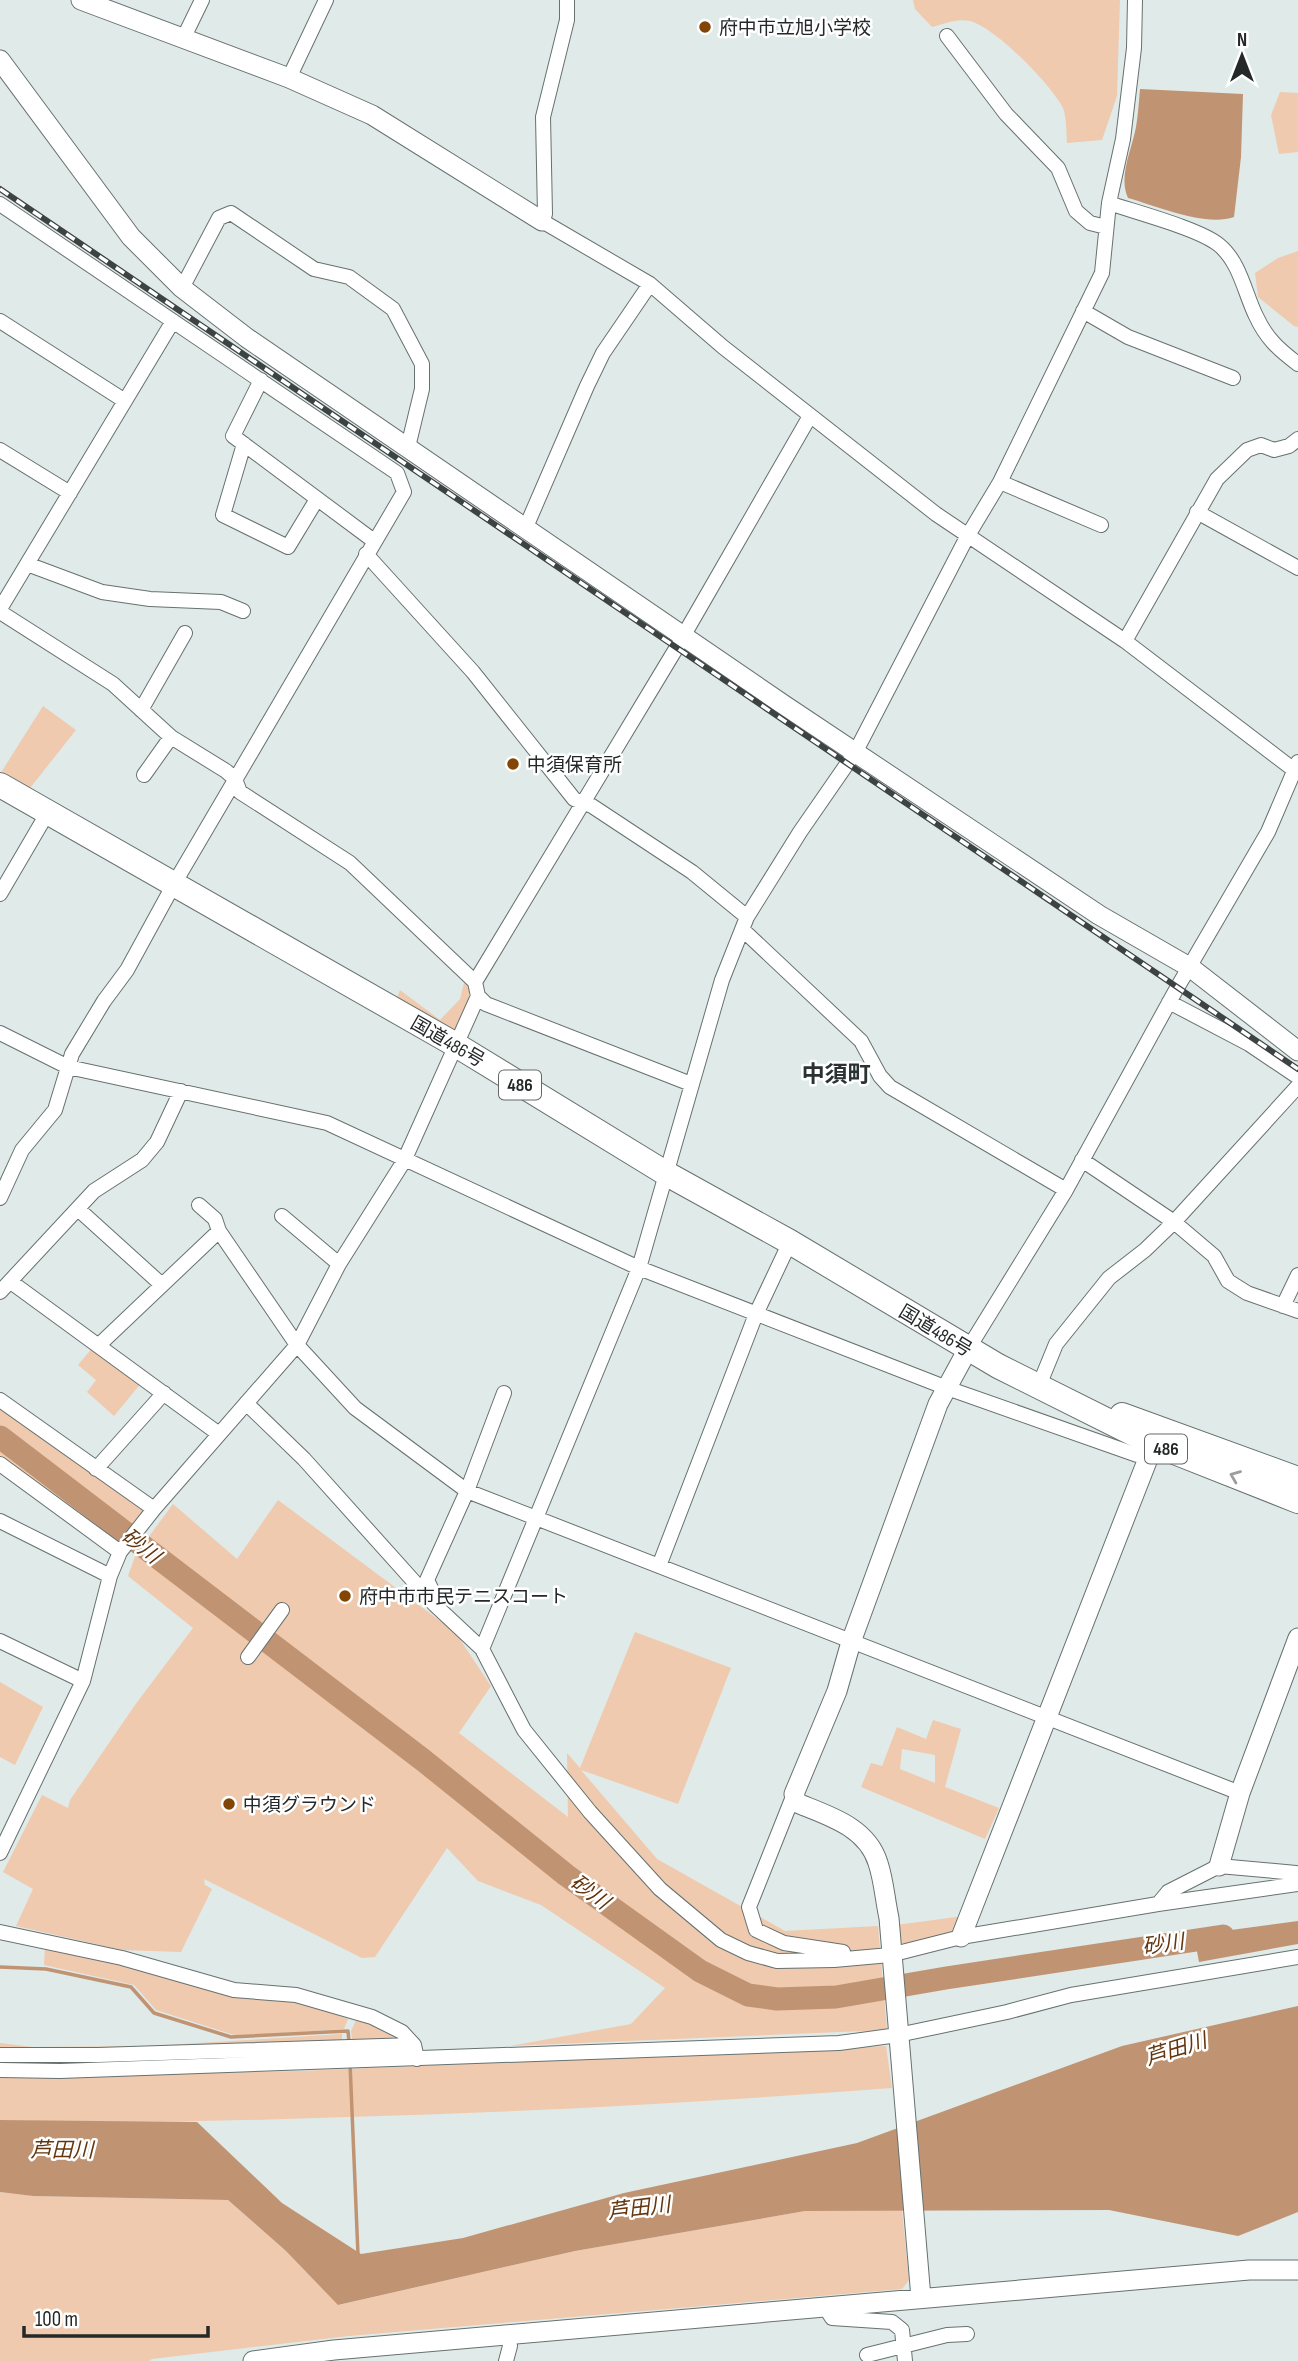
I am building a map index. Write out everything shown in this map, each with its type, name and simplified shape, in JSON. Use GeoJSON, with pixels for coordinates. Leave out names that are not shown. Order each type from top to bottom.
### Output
{"type":"FeatureCollection","features":[{"type":"Feature","properties":{"kind":"highway","name":"国道486号"},"geometry":{"type":"LineString","coordinates":[[0,785],[456,1045],[667,1174],[790,1242],[1038,1388],[1157,1435],[1298,1501]]}},
{"type":"Feature","properties":{"kind":"highway","name":"国道486号"},"geometry":{"type":"LineString","coordinates":[[1157,1435],[1298,1479]]}},
{"type":"Feature","properties":{"kind":"street"},"geometry":{"type":"LineString","coordinates":[[81,0],[112,5],[183,39],[289,78],[372,115],[542,221],[650,284],[723,347],[967,537],[1125,641],[1296,769],[1268,832],[1169,1002],[1066,1191],[968,1349],[938,1404],[851,1642],[836,1691],[749,1907],[756,1930],[784,1943],[891,1961]]}},
{"type":"Feature","properties":{"kind":"street"},"geometry":{"type":"LineString","coordinates":[[183,39],[202,0]]}},
{"type":"Feature","properties":{"kind":"street"},"geometry":{"type":"LineString","coordinates":[[289,78],[326,0]]}},
{"type":"Feature","properties":{"kind":"street"},"geometry":{"type":"LineString","coordinates":[[542,221],[545,214],[543,117],[567,20],[567,0]]}},
{"type":"Feature","properties":{"kind":"street"},"geometry":{"type":"LineString","coordinates":[[482,1649],[639,1268],[722,980],[745,923],[800,832],[856,751],[967,537],[1000,482],[1102,272],[1109,203],[1123,139],[1133,48],[1135,0]]}},
{"type":"Feature","properties":{"kind":"street"},"geometry":{"type":"LineString","coordinates":[[947,36],[1006,114],[1058,168],[1076,211],[1090,223],[1106,227]]}},
{"type":"Feature","properties":{"kind":"street"},"geometry":{"type":"LineString","coordinates":[[0,60],[131,237],[182,288],[247,338],[1099,915],[1191,968],[1298,1051]]}},
{"type":"Feature","properties":{"kind":"street"},"geometry":{"type":"LineString","coordinates":[[1109,203],[1196,233],[1219,245],[1233,263],[1256,318],[1276,348],[1298,364]]}},
{"type":"Feature","properties":{"kind":"street"},"geometry":{"type":"LineString","coordinates":[[0,205],[397,473],[404,492],[174,884],[127,970],[104,1001],[72,1054],[55,1110],[22,1150],[0,1198]]}},
{"type":"Feature","properties":{"kind":"street"},"geometry":{"type":"LineString","coordinates":[[182,288],[219,218],[231,213],[314,269],[349,277],[393,309],[422,364],[422,388],[408,447]]}},
{"type":"Feature","properties":{"kind":"street"},"geometry":{"type":"LineString","coordinates":[[526,527],[598,364],[650,284]]}},
{"type":"Feature","properties":{"kind":"street"},"geometry":{"type":"LineString","coordinates":[[1083,311],[1128,337],[1233,378]]}},
{"type":"Feature","properties":{"kind":"street"},"geometry":{"type":"LineString","coordinates":[[0,321],[125,401]]}},
{"type":"Feature","properties":{"kind":"street"},"geometry":{"type":"LineString","coordinates":[[173,321],[0,610],[113,684],[171,737],[226,771],[235,779],[240,792],[350,863],[476,989],[486,1004],[691,1084]]}},
{"type":"Feature","properties":{"kind":"street"},"geometry":{"type":"LineString","coordinates":[[261,380],[233,436],[374,541]]}},
{"type":"Feature","properties":{"kind":"street"},"geometry":{"type":"LineString","coordinates":[[0,1853],[83,1681],[110,1576],[120,1552],[154,1509],[297,1345],[339,1264],[404,1161],[456,1045],[476,989],[582,802],[810,416]]}},
{"type":"Feature","properties":{"kind":"street"},"geometry":{"type":"LineString","coordinates":[[1125,641],[1217,478],[1247,450],[1261,445],[1274,450],[1289,446],[1298,439]]}},
{"type":"Feature","properties":{"kind":"street"},"geometry":{"type":"LineString","coordinates":[[244,444],[223,515],[288,547],[317,499]]}},
{"type":"Feature","properties":{"kind":"street"},"geometry":{"type":"LineString","coordinates":[[0,450],[69,493]]}},
{"type":"Feature","properties":{"kind":"street"},"geometry":{"type":"LineString","coordinates":[[1000,482],[1101,525]]}},
{"type":"Feature","properties":{"kind":"street"},"geometry":{"type":"LineString","coordinates":[[1198,512],[1298,568]]}},
{"type":"Feature","properties":{"kind":"street"},"geometry":{"type":"LineString","coordinates":[[366,554],[474,672],[574,799],[592,806],[692,872],[860,1041],[880,1076],[890,1087],[1066,1191]]}},
{"type":"Feature","properties":{"kind":"street"},"geometry":{"type":"LineString","coordinates":[[27,564],[102,592],[150,599],[221,602],[243,611]]}},
{"type":"Feature","properties":{"kind":"street"},"geometry":{"type":"LineString","coordinates":[[141,710],[185,633]]}},
{"type":"Feature","properties":{"kind":"street"},"geometry":{"type":"LineString","coordinates":[[144,775],[171,737]]}},
{"type":"Feature","properties":{"kind":"street"},"geometry":{"type":"LineString","coordinates":[[0,894],[48,812]]}},
{"type":"Feature","properties":{"kind":"street"},"geometry":{"type":"LineString","coordinates":[[1169,1002],[1249,1044],[1298,1077]]}},
{"type":"Feature","properties":{"kind":"street"},"geometry":{"type":"LineString","coordinates":[[0,1033],[68,1067],[327,1123],[639,1268],[947,1388],[1137,1455],[1157,1435]]}},
{"type":"Feature","properties":{"kind":"street"},"geometry":{"type":"LineString","coordinates":[[1038,1388],[1056,1344],[1109,1278],[1145,1250],[1174,1222],[1298,1086]]}},
{"type":"Feature","properties":{"kind":"street"},"geometry":{"type":"LineString","coordinates":[[181,1091],[157,1142],[142,1160],[94,1191],[5,1287],[99,1345],[219,1434]]}},
{"type":"Feature","properties":{"kind":"street"},"geometry":{"type":"LineString","coordinates":[[1082,1160],[1174,1222],[1214,1256],[1228,1281],[1247,1293],[1298,1311]]}},
{"type":"Feature","properties":{"kind":"street"},"geometry":{"type":"LineString","coordinates":[[199,1205],[215,1219],[219,1231],[297,1345],[355,1408],[467,1491],[1240,1793]]}},
{"type":"Feature","properties":{"kind":"street"},"geometry":{"type":"LineString","coordinates":[[78,1209],[162,1285]]}},
{"type":"Feature","properties":{"kind":"street"},"geometry":{"type":"LineString","coordinates":[[282,1216],[339,1264]]}},
{"type":"Feature","properties":{"kind":"street"},"geometry":{"type":"LineString","coordinates":[[99,1345],[219,1231]]}},
{"type":"Feature","properties":{"kind":"street"},"geometry":{"type":"LineString","coordinates":[[659,1566],[756,1314],[790,1242]]}},
{"type":"Feature","properties":{"kind":"street"},"geometry":{"type":"LineString","coordinates":[[1283,1306],[1298,1275]]}},
{"type":"Feature","properties":{"kind":"street"},"geometry":{"type":"LineString","coordinates":[[96,1469],[164,1393]]}},
{"type":"Feature","properties":{"kind":"street"},"geometry":{"type":"LineString","coordinates":[[435,1605],[438,1600],[427,1580],[467,1491],[504,1393]]}},
{"type":"Feature","properties":{"kind":"street"},"geometry":{"type":"LineString","coordinates":[[0,1400],[154,1509]]}},
{"type":"Feature","properties":{"kind":"street"},"geometry":{"type":"LineString","coordinates":[[246,1403],[304,1459],[435,1605],[482,1649],[524,1730],[590,1812],[660,1889],[721,1940],[748,1953],[777,1961],[891,1961],[961,1937],[1158,1904],[1297,1876]]}},
{"type":"Feature","properties":{"kind":"street"},"geometry":{"type":"LineString","coordinates":[[961,1937],[1157,1435]]}},
{"type":"Feature","properties":{"kind":"street"},"geometry":{"type":"LineString","coordinates":[[0,1464],[120,1552]]}},
{"type":"Feature","properties":{"kind":"street"},"geometry":{"type":"LineString","coordinates":[[0,1521],[110,1576]]}},
{"type":"Feature","properties":{"kind":"street"},"geometry":{"type":"LineString","coordinates":[[248,1657],[282,1610]]}},
{"type":"Feature","properties":{"kind":"street"},"geometry":{"type":"LineString","coordinates":[[1219,1866],[1240,1793],[1298,1638]]}},
{"type":"Feature","properties":{"kind":"street"},"geometry":{"type":"LineString","coordinates":[[0,1641],[83,1681]]}},
{"type":"Feature","properties":{"kind":"street"},"geometry":{"type":"LineString","coordinates":[[794,1794],[797,1803],[844,1822],[863,1836],[878,1861],[888,1918],[921,2293]]}},
{"type":"Feature","properties":{"kind":"street"},"geometry":{"type":"LineString","coordinates":[[1158,1904],[1168,1892],[1219,1866],[1297,1876]]}},
{"type":"Feature","properties":{"kind":"street"},"geometry":{"type":"LineString","coordinates":[[0,1932],[122,1958],[234,1990],[296,1995],[372,2017],[402,2032],[415,2052]]}},
{"type":"Feature","properties":{"kind":"street"},"geometry":{"type":"LineString","coordinates":[[0,2055],[415,2052],[839,2042],[898,2036],[1071,1995],[1298,1957]]}},
{"type":"Feature","properties":{"kind":"street"},"geometry":{"type":"LineString","coordinates":[[0,2070],[74,2070],[415,2052]]}},
{"type":"Feature","properties":{"kind":"street"},"geometry":{"type":"LineString","coordinates":[[253,2361],[334,2350],[825,2307],[921,2293],[1249,2270],[1298,2270]]}},
{"type":"Feature","properties":{"kind":"street"},"geometry":{"type":"LineString","coordinates":[[825,2307],[832,2318],[892,2322],[902,2330],[904,2353]]}},
{"type":"Feature","properties":{"kind":"street"},"geometry":{"type":"LineString","coordinates":[[867,2355],[904,2353],[947,2335],[967,2333]]}},
{"type":"Feature","properties":{"kind":"street"},"geometry":{"type":"LineString","coordinates":[[506,2361],[510,2346],[508,2335]]}},
{"type":"Feature","properties":{"kind":"shaded area"},"geometry":{"type":"Polygon","coordinates":[[[913,0],[1120,0],[1117,96],[1102,140],[1067,143],[1066,119],[1062,106],[1021,57],[993,34],[970,21],[955,21],[932,27],[915,9],[913,0]]]}},
{"type":"Feature","properties":{"kind":"shaded area"},"geometry":{"type":"Polygon","coordinates":[[[1280,92],[1298,93],[1298,152],[1279,154],[1271,115],[1280,92]]]}},
{"type":"Feature","properties":{"kind":"shaded area"},"geometry":{"type":"Polygon","coordinates":[[[1298,251],[1298,327],[1258,297],[1255,273],[1278,258],[1298,251]]]}},
{"type":"Feature","properties":{"kind":"shaded area"},"geometry":{"type":"Polygon","coordinates":[[[43,706],[76,730],[30,788],[2,771],[43,706]]]}},
{"type":"Feature","properties":{"kind":"shaded area"},"geometry":{"type":"Polygon","coordinates":[[[465,979],[470,982],[468,1005],[455,1031],[397,998],[400,990],[440,1020],[460,999],[465,979]]]}},
{"type":"Feature","properties":{"kind":"shaded area"},"geometry":{"type":"Polygon","coordinates":[[[94,1346],[142,1382],[114,1416],[87,1392],[96,1380],[78,1365],[94,1346]]]}},
{"type":"Feature","properties":{"kind":"shaded area"},"geometry":{"type":"Polygon","coordinates":[[[0,1406],[147,1509],[119,1545],[0,1455],[0,1406]]]}},
{"type":"Feature","properties":{"kind":"shaded area"},"geometry":{"type":"Polygon","coordinates":[[[278,1500],[455,1632],[491,1686],[459,1733],[568,1817],[567,1753],[580,1768],[635,1632],[731,1668],[678,1804],[581,1770],[657,1859],[785,1931],[878,1926],[887,2030],[510,2046],[631,2024],[665,1988],[541,1905],[478,1881],[447,1848],[375,1957],[362,1958],[204,1879],[205,1885],[212,1889],[181,1952],[122,1950],[16,1926],[33,1889],[3,1872],[42,1795],[68,1808],[70,1800],[135,1705],[193,1628],[128,1576],[136,1554],[173,1504],[237,1559],[278,1500]]]}},
{"type":"Feature","properties":{"kind":"shaded area"},"geometry":{"type":"Polygon","coordinates":[[[0,1682],[43,1707],[15,1765],[0,1757],[0,1682]]]}},
{"type":"Feature","properties":{"kind":"shaded area"},"geometry":{"type":"Polygon","coordinates":[[[933,1720],[961,1729],[945,1787],[999,1808],[985,1839],[861,1787],[871,1763],[882,1766],[897,1727],[926,1739],[933,1720]],[[902,1749],[900,1769],[935,1783],[935,1755],[902,1749]]]}},
{"type":"Feature","properties":{"kind":"shaded area"},"geometry":{"type":"Polygon","coordinates":[[[964,1916],[946,1935],[917,1944],[901,1943],[896,1925],[964,1916]]]}},
{"type":"Feature","properties":{"kind":"shaded area"},"geometry":{"type":"Polygon","coordinates":[[[45,1946],[299,1999],[348,2019],[344,2029],[237,2036],[156,2010],[134,1985],[44,1965],[45,1946]]]}},
{"type":"Feature","properties":{"kind":"shaded area"},"geometry":{"type":"Polygon","coordinates":[[[358,2016],[390,2031],[404,2052],[354,2056],[351,2031],[358,2016]]]}},
{"type":"Feature","properties":{"kind":"shaded area"},"geometry":{"type":"Polygon","coordinates":[[[342,2034],[342,2056],[54,2066],[0,2064],[0,2043],[33,2047],[150,2046],[342,2034]]]}},
{"type":"Feature","properties":{"kind":"shaded area"},"geometry":{"type":"Polygon","coordinates":[[[886,2046],[892,2088],[620,2106],[416,2115],[174,2122],[0,2120],[0,2076],[298,2071],[886,2046]]]}},
{"type":"Feature","properties":{"kind":"shaded area"},"geometry":{"type":"Polygon","coordinates":[[[0,2192],[33,2196],[228,2200],[286,2251],[339,2305],[575,2251],[805,2211],[902,2210],[909,2280],[902,2289],[349,2336],[149,2361],[0,2361],[0,2192]]]}},
{"type":"Feature","properties":{"kind":"water"},"geometry":{"type":"Polygon","coordinates":[[[1140,89],[1243,94],[1241,157],[1234,217],[1195,217],[1128,198],[1124,181],[1136,127],[1140,89]]]}},
{"type":"Feature","properties":{"kind":"water"},"geometry":{"type":"Polygon","coordinates":[[[1298,1921],[1298,1944],[1199,1962],[1194,1935],[1298,1921]]]}},
{"type":"Feature","properties":{"kind":"water","name":"芦田川"},"geometry":{"type":"Polygon","coordinates":[[[1298,2006],[1298,2212],[1238,2236],[1109,2210],[805,2211],[575,2251],[338,2305],[286,2251],[228,2200],[33,2196],[0,2192],[0,2120],[197,2122],[282,2203],[361,2254],[463,2238],[624,2193],[857,2143],[1122,2046],[1298,2006]]]}},
{"type":"Feature","properties":{"kind":"waterway","name":"砂川"},"geometry":{"type":"LineString","coordinates":[[0,1437],[423,1760],[566,1875],[700,1971],[748,1995],[777,1999],[836,1997],[1223,1936]]}},
{"type":"Feature","properties":{"kind":"waterway"},"geometry":{"type":"LineString","coordinates":[[0,1967],[46,1969],[131,1987],[154,2013],[231,2037],[348,2031],[349,2042]]}},
{"type":"Feature","properties":{"kind":"waterway"},"geometry":{"type":"LineString","coordinates":[[350,2063],[358,2255]]}},
{"type":"Feature","properties":{"kind":"railway"},"geometry":{"type":"LineString","coordinates":[[0,189],[1298,1069]]}},
{"type":"Feature","properties":{"kind":"place","name":"府中市立旭小学校"},"geometry":{"type":"Point","coordinates":[705,27]}},
{"type":"Feature","properties":{"kind":"place","name":"中須保育所"},"geometry":{"type":"Point","coordinates":[513,764]}},
{"type":"Feature","properties":{"kind":"place","name":"府中市市民テニスコート"},"geometry":{"type":"Point","coordinates":[345,1596]}},
{"type":"Feature","properties":{"kind":"place","name":"中須グラウンド"},"geometry":{"type":"Point","coordinates":[229,1804]}},
{"type":"Feature","properties":{"kind":"district","name":"中須町"},"geometry":{"type":"Point","coordinates":[836,1074]}}]}
